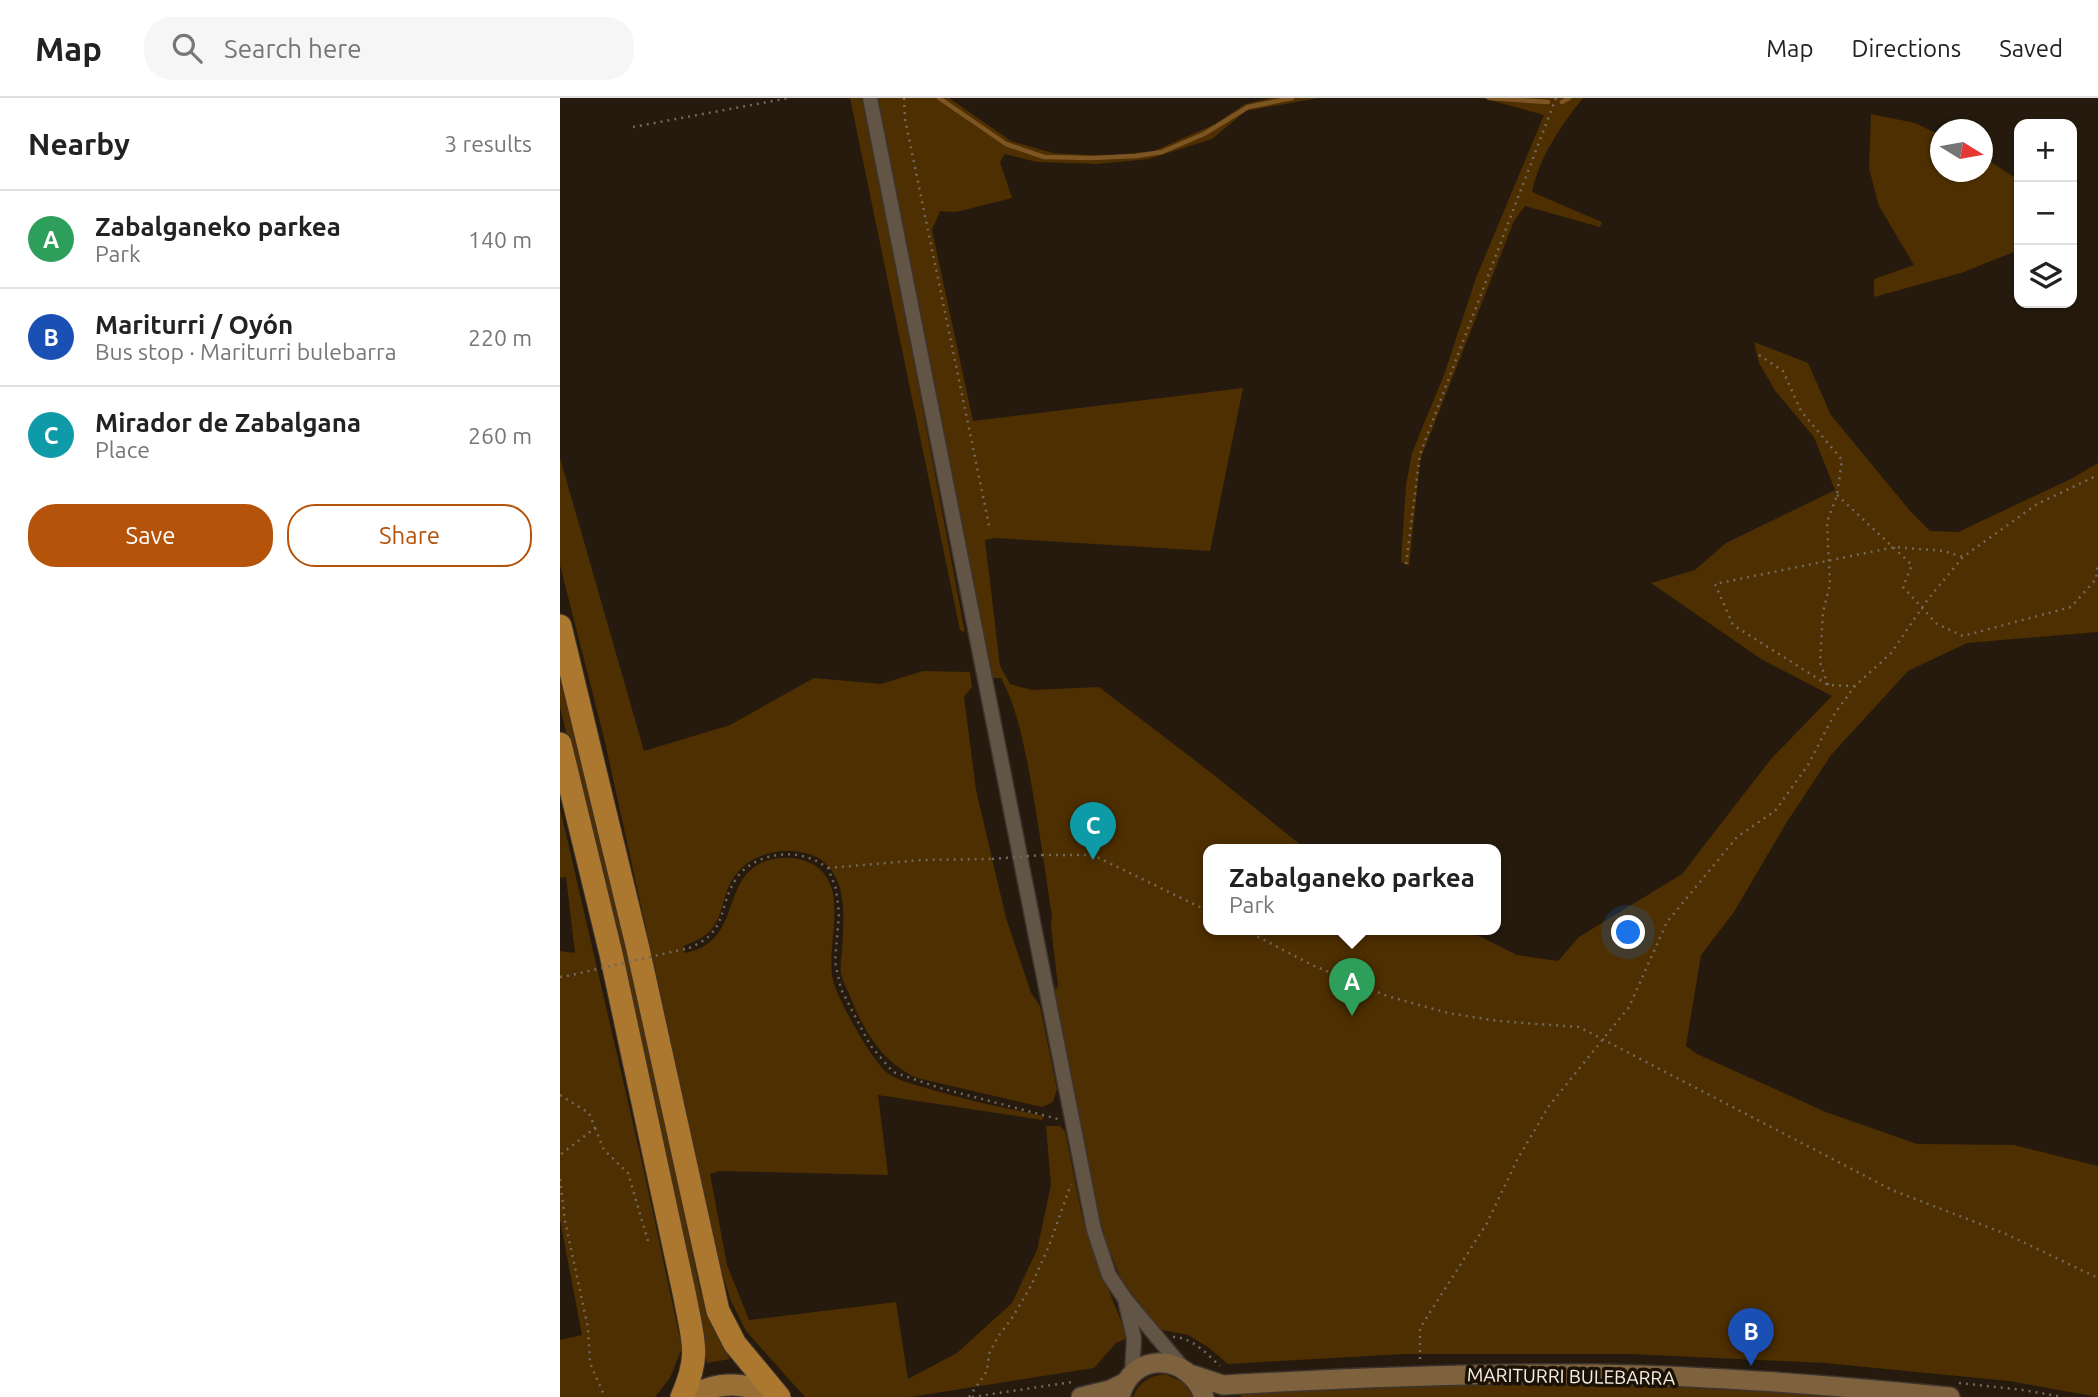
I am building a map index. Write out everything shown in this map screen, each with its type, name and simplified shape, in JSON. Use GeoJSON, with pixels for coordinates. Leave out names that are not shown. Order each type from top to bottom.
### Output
{"type":"FeatureCollection","features":[{"type":"Feature","properties":{"kind":"highway"},"geometry":{"type":"LineString","coordinates":[[560,625],[638,949],[718,1311],[735,1344],[777,1397]]}},
{"type":"Feature","properties":{"kind":"highway"},"geometry":{"type":"LineString","coordinates":[[560,744],[611,954],[690,1322],[694,1359],[692,1373],[681,1397]]}},
{"type":"Feature","properties":{"kind":"main road","name":"MARITURRI BULEBARRA"},"geometry":{"type":"LineString","coordinates":[[1126,1384],[1143,1366],[1169,1363],[1223,1384],[1420,1375],[1596,1374],[1753,1380],[1950,1397]]}},
{"type":"Feature","properties":{"kind":"main road"},"geometry":{"type":"LineString","coordinates":[[1187,1371],[1200,1386],[1204,1397]]}},
{"type":"Feature","properties":{"kind":"main road"},"geometry":{"type":"LineString","coordinates":[[691,1397],[716,1386],[738,1384],[761,1389],[777,1397]]}},
{"type":"Feature","properties":{"kind":"main road"},"geometry":{"type":"LineString","coordinates":[[1077,1390],[1110,1390],[1126,1384]]}},
{"type":"Feature","properties":{"kind":"street"},"geometry":{"type":"LineString","coordinates":[[870,98],[1094,1230],[1109,1275],[1125,1300],[1187,1371]]}},
{"type":"Feature","properties":{"kind":"street"},"geometry":{"type":"LineString","coordinates":[[1125,1300],[1135,1338],[1126,1384]]}},
{"type":"Feature","properties":{"kind":"path"},"geometry":{"type":"LineString","coordinates":[[633,127],[789,98]]}},
{"type":"Feature","properties":{"kind":"path"},"geometry":{"type":"LineString","coordinates":[[904,98],[905,119],[990,530]]}},
{"type":"Feature","properties":{"kind":"path"},"geometry":{"type":"LineString","coordinates":[[1406,564],[1420,454],[1556,98]]}},
{"type":"Feature","properties":{"kind":"path"},"geometry":{"type":"LineString","coordinates":[[1759,355],[1783,371],[1801,411],[1842,460],[1837,495],[1827,522],[1830,585],[1823,612],[1819,662],[1828,685]]}},
{"type":"Feature","properties":{"kind":"path"},"geometry":{"type":"LineString","coordinates":[[1420,1359],[1420,1328],[1487,1223],[1518,1158],[1549,1106],[1629,1007],[1667,922],[1737,837],[1775,811],[1808,765],[1835,713],[1855,686],[1891,653],[1963,557],[1977,544],[2037,504],[2098,475]]}},
{"type":"Feature","properties":{"kind":"path"},"geometry":{"type":"LineString","coordinates":[[1837,495],[1912,565],[1903,587],[1937,624],[1963,636],[2071,607],[2096,579],[2098,563]]}},
{"type":"Feature","properties":{"kind":"path"},"geometry":{"type":"LineString","coordinates":[[1855,686],[1828,685],[1733,625],[1715,584],[1895,547],[1944,551],[1963,557]]}},
{"type":"Feature","properties":{"kind":"path"},"geometry":{"type":"LineString","coordinates":[[560,977],[690,948],[705,941],[718,926],[736,879],[759,860],[777,855],[811,858],[828,868],[921,860],[1087,855],[1099,858],[1203,908]]}},
{"type":"Feature","properties":{"kind":"path"},"geometry":{"type":"LineString","coordinates":[[828,868],[838,901],[835,962],[841,989],[870,1045],[893,1072],[940,1088],[1072,1123]]}},
{"type":"Feature","properties":{"kind":"path"},"geometry":{"type":"LineString","coordinates":[[1255,935],[1312,965],[1387,996],[1448,1013],[1498,1021],[1579,1027],[1892,1190],[2007,1234],[2098,1278]]}},
{"type":"Feature","properties":{"kind":"path"},"geometry":{"type":"LineString","coordinates":[[560,1096],[589,1112],[604,1150],[628,1173],[648,1241]]}},
{"type":"Feature","properties":{"kind":"path"},"geometry":{"type":"LineString","coordinates":[[560,1155],[595,1128]]}},
{"type":"Feature","properties":{"kind":"path"},"geometry":{"type":"LineString","coordinates":[[971,1397],[987,1371],[989,1354],[997,1338],[1031,1286],[1049,1246],[1079,1162]]}},
{"type":"Feature","properties":{"kind":"path"},"geometry":{"type":"LineString","coordinates":[[560,1179],[565,1221],[588,1328],[590,1363],[605,1397]]}},
{"type":"Feature","properties":{"kind":"path"},"geometry":{"type":"LineString","coordinates":[[1160,1339],[1178,1337],[1193,1343],[1224,1369]]}},
{"type":"Feature","properties":{"kind":"path"},"geometry":{"type":"LineString","coordinates":[[971,1397],[1077,1390]]}},
{"type":"Feature","properties":{"kind":"shaded area"},"geometry":{"type":"Polygon","coordinates":[[[850,98],[864,98],[965,633],[960,630],[850,98]]]}},
{"type":"Feature","properties":{"kind":"shaded area"},"geometry":{"type":"Polygon","coordinates":[[[878,98],[949,98],[1011,141],[1053,153],[1104,156],[1154,151],[1215,124],[1245,104],[1271,98],[1318,98],[1246,111],[1212,139],[1149,159],[1097,164],[1037,162],[1005,154],[1000,162],[1012,198],[956,212],[940,211],[932,230],[973,421],[1243,388],[1210,551],[996,538],[985,540],[1000,666],[1010,684],[1032,690],[1099,687],[1300,844],[1203,844],[1203,935],[1477,935],[1517,955],[1558,961],[1579,937],[1682,874],[1771,759],[1832,696],[1761,659],[1651,583],[1695,570],[1726,543],[1835,490],[1814,437],[1776,392],[1759,363],[1754,342],[1808,363],[1831,415],[1911,512],[1930,531],[1958,532],[2071,479],[2098,463],[2098,632],[1967,643],[1908,671],[1831,755],[1785,825],[1734,912],[1701,955],[1686,1046],[1697,1054],[1826,1112],[1917,1144],[2014,1145],[2098,1166],[2098,1397],[2009,1381],[1825,1363],[1629,1354],[1404,1354],[1228,1364],[1188,1335],[1161,1330],[1122,1282],[1106,1242],[1091,1185],[1054,991],[1058,986],[1052,916],[1027,761],[1010,698],[1001,678],[992,678],[878,98]]]}},
{"type":"Feature","properties":{"kind":"shaded area"},"geometry":{"type":"Polygon","coordinates":[[[1482,98],[1583,98],[1552,142],[1532,192],[1602,222],[1600,227],[1525,206],[1514,221],[1420,460],[1409,566],[1401,562],[1406,485],[1412,453],[1445,372],[1476,278],[1544,115],[1482,98]]]}},
{"type":"Feature","properties":{"kind":"shaded area"},"geometry":{"type":"Polygon","coordinates":[[[1871,114],[1915,123],[1930,130],[1930,182],[1993,182],[1993,163],[2014,177],[2014,252],[1961,273],[1874,297],[1874,279],[1914,265],[1879,206],[1869,168],[1871,114]]]}},
{"type":"Feature","properties":{"kind":"shaded area"},"geometry":{"type":"Polygon","coordinates":[[[560,458],[644,751],[730,725],[814,678],[881,684],[923,671],[970,672],[972,687],[964,697],[976,790],[1006,918],[1031,993],[1040,1006],[1057,1089],[1053,1102],[1042,1107],[917,1078],[894,1064],[869,1035],[842,977],[843,902],[830,868],[811,855],[789,851],[767,854],[745,866],[733,878],[715,925],[698,940],[684,946],[684,953],[704,946],[716,935],[725,922],[736,891],[744,877],[755,866],[784,858],[800,859],[814,865],[825,875],[834,902],[831,966],[836,989],[864,1042],[886,1072],[905,1082],[985,1104],[1044,1116],[1042,1120],[878,1095],[888,1175],[719,1171],[710,1174],[727,1265],[749,1320],[896,1302],[908,1379],[957,1353],[1012,1303],[1037,1250],[1051,1185],[1046,1126],[1060,1126],[1065,1131],[1081,1211],[1092,1249],[1128,1338],[1116,1343],[1094,1368],[910,1397],[805,1397],[746,1331],[730,1299],[721,1269],[604,738],[560,565],[560,458]]]}},
{"type":"Feature","properties":{"kind":"shaded area"},"geometry":{"type":"Polygon","coordinates":[[[560,668],[636,985],[700,1290],[713,1328],[730,1359],[707,1363],[630,993],[560,707],[560,668]]]}},
{"type":"Feature","properties":{"kind":"shaded area"},"geometry":{"type":"Polygon","coordinates":[[[560,808],[682,1348],[670,1378],[655,1397],[560,1397],[560,1340],[582,1335],[560,1220],[560,951],[575,953],[566,877],[560,878],[560,808]]]}},
{"type":"Feature","properties":{"kind":"shaded area"},"geometry":{"type":"Polygon","coordinates":[[[1165,1374],[1183,1382],[1193,1397],[1133,1397],[1145,1381],[1165,1374]]]}},
{"type":"Feature","properties":{"kind":"shaded area"},"geometry":{"type":"Polygon","coordinates":[[[1529,1382],[1747,1388],[1824,1394],[1824,1397],[1241,1397],[1240,1393],[1386,1384],[1529,1382]]]}},
{"type":"Feature","properties":{"kind":"waterway"},"geometry":{"type":"LineString","coordinates":[[939,98],[1006,144],[1044,157],[1091,158],[1162,152],[1204,134],[1248,107],[1292,98]]}},
{"type":"Feature","properties":{"kind":"waterway"},"geometry":{"type":"LineString","coordinates":[[1489,98],[1548,102]]}},
{"type":"Feature","properties":{"kind":"waterway"},"geometry":{"type":"LineString","coordinates":[[1562,102],[1569,98]]}},
{"type":"Feature","properties":{"kind":"place","name":"Mirador de Zabalgana"},"geometry":{"type":"Point","coordinates":[1093,860]}},
{"type":"Feature","properties":{"kind":"place","name":"Zabalganeko parkea"},"geometry":{"type":"Point","coordinates":[1352,1016]}},
{"type":"Feature","properties":{"kind":"place","name":"Mariturri / Oyón"},"geometry":{"type":"Point","coordinates":[1751,1366]}}]}
